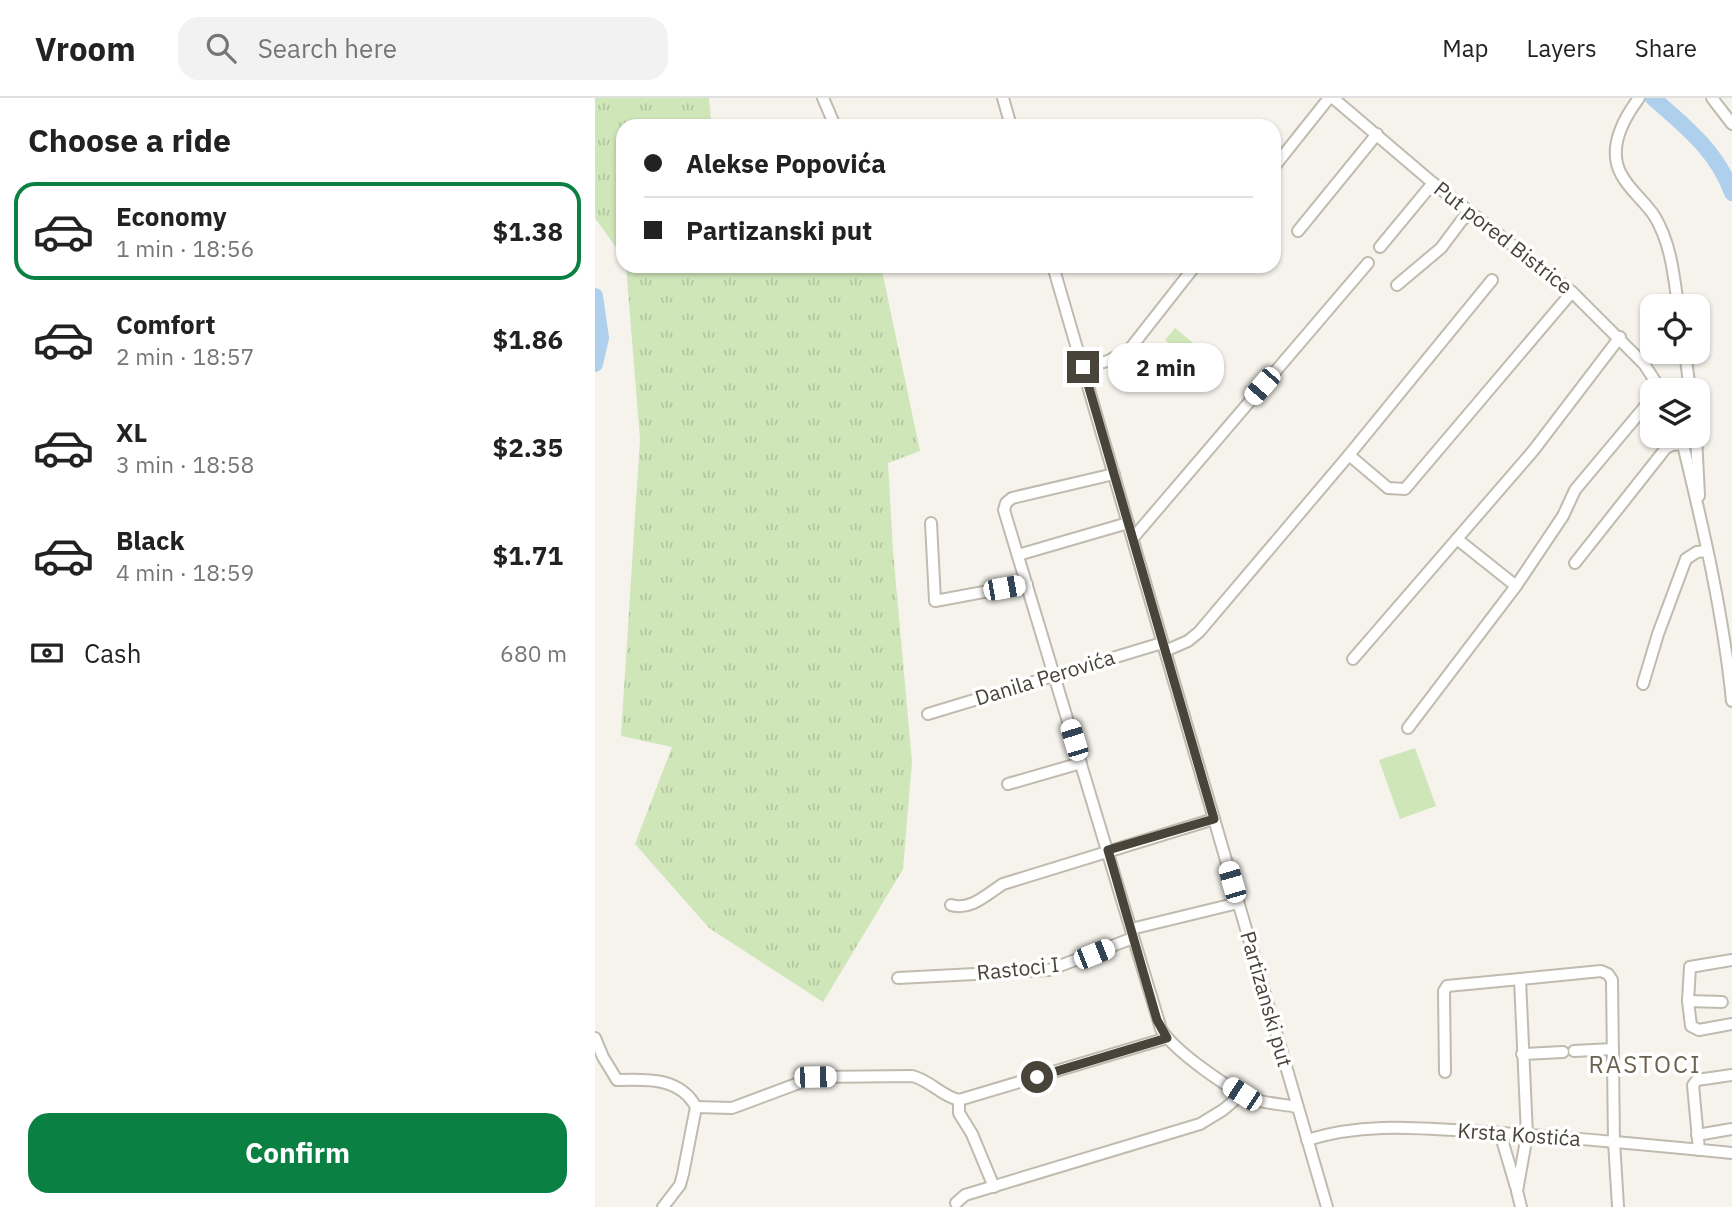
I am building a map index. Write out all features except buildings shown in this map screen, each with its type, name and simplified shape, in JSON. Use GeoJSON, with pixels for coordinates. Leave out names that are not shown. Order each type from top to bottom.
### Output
{"type":"FeatureCollection","features":[{"type":"Feature","properties":{"kind":"street"},"geometry":{"type":"LineString","coordinates":[[823,98],[832,119]]}},
{"type":"Feature","properties":{"kind":"street"},"geometry":{"type":"LineString","coordinates":[[1003,98],[1009,119]]}},
{"type":"Feature","properties":{"kind":"street"},"geometry":{"type":"LineString","coordinates":[[1281,159],[1331,98]]}},
{"type":"Feature","properties":{"kind":"street","name":"Put pored Bistrice"},"geometry":{"type":"LineString","coordinates":[[1331,98],[1433,183],[1572,292],[1620,337],[1644,363],[1653,378]]}},
{"type":"Feature","properties":{"kind":"street"},"geometry":{"type":"LineString","coordinates":[[1712,98],[1732,124]]}},
{"type":"Feature","properties":{"kind":"street"},"geometry":{"type":"LineString","coordinates":[[1637,101],[1622,122],[1616,160],[1621,174],[1655,217],[1672,258],[1676,294]]}},
{"type":"Feature","properties":{"kind":"street"},"geometry":{"type":"LineString","coordinates":[[1299,231],[1377,134]]}},
{"type":"Feature","properties":{"kind":"street"},"geometry":{"type":"LineString","coordinates":[[1380,247],[1433,183]]}},
{"type":"Feature","properties":{"kind":"street"},"geometry":{"type":"LineString","coordinates":[[1397,285],[1441,248],[1462,220],[1472,213]]}},
{"type":"Feature","properties":{"kind":"street"},"geometry":{"type":"LineString","coordinates":[[1133,538],[1368,263]]}},
{"type":"Feature","properties":{"kind":"street","name":"Partizanski put"},"geometry":{"type":"LineString","coordinates":[[1055,273],[1307,1140],[1323,1206]]}},
{"type":"Feature","properties":{"kind":"street"},"geometry":{"type":"LineString","coordinates":[[1083,367],[1108,361],[1129,350],[1190,273]]}},
{"type":"Feature","properties":{"kind":"street","name":"Danila Perovića"},"geometry":{"type":"LineString","coordinates":[[928,714],[1054,674],[1188,641],[1199,632],[1349,456],[1492,280]]}},
{"type":"Feature","properties":{"kind":"street"},"geometry":{"type":"LineString","coordinates":[[1349,456],[1388,488],[1405,489],[1572,292]]}},
{"type":"Feature","properties":{"kind":"street"},"geometry":{"type":"LineString","coordinates":[[1353,659],[1533,451],[1620,337]]}},
{"type":"Feature","properties":{"kind":"street"},"geometry":{"type":"LineString","coordinates":[[1408,728],[1516,586],[1563,516],[1575,490],[1640,412]]}},
{"type":"Feature","properties":{"kind":"street"},"geometry":{"type":"LineString","coordinates":[[1575,564],[1666,448]]}},
{"type":"Feature","properties":{"kind":"street"},"geometry":{"type":"LineString","coordinates":[[1684,448],[1728,658],[1732,700]]}},
{"type":"Feature","properties":{"kind":"street"},"geometry":{"type":"LineString","coordinates":[[1697,448],[1700,485],[1697,502]]}},
{"type":"Feature","properties":{"kind":"street"},"geometry":{"type":"LineString","coordinates":[[1114,474],[1012,498],[1006,503],[1004,510],[1157,1020],[1167,1038],[1187,1056],[1242,1094],[1256,1100],[1297,1107]]}},
{"type":"Feature","properties":{"kind":"street"},"geometry":{"type":"LineString","coordinates":[[931,523],[936,601],[1027,584]]}},
{"type":"Feature","properties":{"kind":"street"},"geometry":{"type":"LineString","coordinates":[[1018,555],[1129,523]]}},
{"type":"Feature","properties":{"kind":"street"},"geometry":{"type":"LineString","coordinates":[[1457,539],[1516,586]]}},
{"type":"Feature","properties":{"kind":"street"},"geometry":{"type":"LineString","coordinates":[[1643,684],[1686,559],[1697,552],[1707,551]]}},
{"type":"Feature","properties":{"kind":"street"},"geometry":{"type":"LineString","coordinates":[[1008,784],[1081,763]]}},
{"type":"Feature","properties":{"kind":"street"},"geometry":{"type":"LineString","coordinates":[[951,905],[960,907],[974,904],[1003,884],[1214,819]]}},
{"type":"Feature","properties":{"kind":"street","name":"Rastoci I"},"geometry":{"type":"LineString","coordinates":[[898,978],[1049,970],[1132,933],[1238,903]]}},
{"type":"Feature","properties":{"kind":"street"},"geometry":{"type":"LineString","coordinates":[[1732,960],[1690,967],[1688,1001],[1691,1026],[1695,1030],[1732,1024]]}},
{"type":"Feature","properties":{"kind":"street"},"geometry":{"type":"LineString","coordinates":[[1445,1072],[1444,991],[1447,986],[1601,971],[1608,974],[1612,980],[1614,1142],[1618,1206]]}},
{"type":"Feature","properties":{"kind":"street"},"geometry":{"type":"LineString","coordinates":[[1517,1191],[1527,1135],[1520,979]]}},
{"type":"Feature","properties":{"kind":"street"},"geometry":{"type":"LineString","coordinates":[[1688,1001],[1722,1002]]}},
{"type":"Feature","properties":{"kind":"street"},"geometry":{"type":"LineString","coordinates":[[595,1038],[617,1080],[663,1081],[684,1093],[696,1107],[732,1108],[815,1077],[912,1076],[925,1080],[948,1098],[959,1100],[1167,1038]]}},
{"type":"Feature","properties":{"kind":"street"},"geometry":{"type":"LineString","coordinates":[[1522,1054],[1613,1049]]}},
{"type":"Feature","properties":{"kind":"street"},"geometry":{"type":"LineString","coordinates":[[1699,1150],[1692,1089],[1694,1082],[1732,1075]]}},
{"type":"Feature","properties":{"kind":"street"},"geometry":{"type":"LineString","coordinates":[[956,1203],[965,1195],[1200,1124],[1242,1094]]}},
{"type":"Feature","properties":{"kind":"street"},"geometry":{"type":"LineString","coordinates":[[959,1100],[959,1113],[972,1134],[994,1187]]}},
{"type":"Feature","properties":{"kind":"street"},"geometry":{"type":"LineString","coordinates":[[663,1207],[680,1185],[696,1107]]}},
{"type":"Feature","properties":{"kind":"street","name":"Krsta Kostića"},"geometry":{"type":"LineString","coordinates":[[1307,1140],[1358,1128],[1387,1126],[1732,1153]]}},
{"type":"Feature","properties":{"kind":"street"},"geometry":{"type":"LineString","coordinates":[[1697,1135],[1732,1129]]}},
{"type":"Feature","properties":{"kind":"street"},"geometry":{"type":"LineString","coordinates":[[1500,1133],[1521,1207]]}},
{"type":"Feature","properties":{"kind":"green space"},"geometry":{"type":"Polygon","coordinates":[[[595,98],[709,98],[711,119],[616,119],[616,247],[595,218],[595,98]]]}},
{"type":"Feature","properties":{"kind":"green space"},"geometry":{"type":"Polygon","coordinates":[[[627,273],[882,273],[920,451],[888,463],[912,762],[903,869],[823,1002],[709,928],[635,844],[672,747],[621,736],[640,439],[627,273]]]}},
{"type":"Feature","properties":{"kind":"green space"},"geometry":{"type":"Polygon","coordinates":[[[1175,328],[1193,343],[1184,355],[1165,340],[1175,328]]]}},
{"type":"Feature","properties":{"kind":"green space"},"geometry":{"type":"Polygon","coordinates":[[[1415,748],[1436,806],[1400,819],[1379,760],[1415,748]]]}},
{"type":"Feature","properties":{"kind":"waterway"},"geometry":{"type":"LineString","coordinates":[[1653,98],[1709,152],[1726,178],[1732,193]]}},
{"type":"Feature","properties":{"kind":"waterway"},"geometry":{"type":"LineString","coordinates":[[595,296],[601,338],[595,364]]}},
{"type":"Feature","properties":{"kind":"district","name":"RASTOCI"},"geometry":{"type":"Point","coordinates":[1645,1065]}},
{"type":"Feature","properties":{"kind":"route"},"geometry":{"type":"LineString","coordinates":[[1037,1077],[1167,1038],[1157,1020],[1108,850],[1214,819],[1083,367]]}}]}
